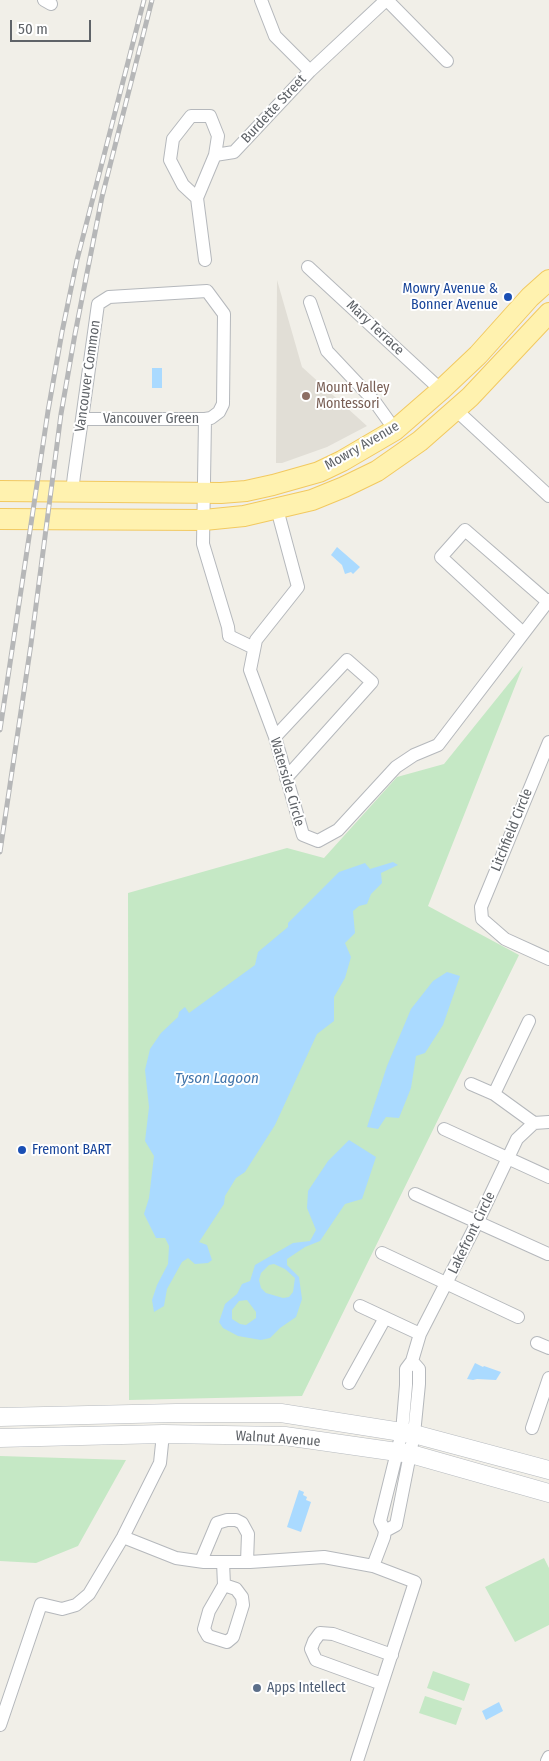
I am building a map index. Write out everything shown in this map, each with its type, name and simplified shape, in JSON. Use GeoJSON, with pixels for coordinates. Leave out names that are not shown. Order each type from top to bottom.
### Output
{"type":"FeatureCollection","features":[{"type":"Feature","properties":{"kind":"main road","name":"Mowry Avenue"},"geometry":{"type":"LineString","coordinates":[[0,491],[205,494],[246,491],[319,472],[395,430],[478,355],[530,297],[549,280]]}},
{"type":"Feature","properties":{"kind":"main road","name":"Mowry Avenue"},"geometry":{"type":"LineString","coordinates":[[0,519],[204,520],[244,516],[320,497],[378,471],[420,441],[456,410],[549,313]]}},
{"type":"Feature","properties":{"kind":"main road","name":"Walnut Avenue"},"geometry":{"type":"LineString","coordinates":[[0,1417],[281,1413],[408,1433],[549,1470]]}},
{"type":"Feature","properties":{"kind":"main road","name":"Walnut Avenue"},"geometry":{"type":"LineString","coordinates":[[0,1438],[162,1434],[285,1436],[404,1453],[549,1493]]}},
{"type":"Feature","properties":{"kind":"street"},"geometry":{"type":"LineString","coordinates":[[260,0],[275,36],[310,71]]}},
{"type":"Feature","properties":{"kind":"street"},"geometry":{"type":"LineString","coordinates":[[387,0],[447,61]]}},
{"type":"Feature","properties":{"kind":"street","name":"Burdette Street"},"geometry":{"type":"LineString","coordinates":[[215,155],[234,152],[310,71],[387,0]]}},
{"type":"Feature","properties":{"kind":"street"},"geometry":{"type":"LineString","coordinates":[[197,198],[183,185],[170,160],[173,139],[191,116],[210,116],[218,136],[215,155],[197,198],[205,260]]}},
{"type":"Feature","properties":{"kind":"street","name":"Mary Terrace"},"geometry":{"type":"LineString","coordinates":[[308,267],[441,390]]}},
{"type":"Feature","properties":{"kind":"street","name":"Vancouver Common"},"geometry":{"type":"LineString","coordinates":[[72,492],[98,304],[109,297],[207,291],[224,314],[224,350],[223,404],[219,412],[205,419]]}},
{"type":"Feature","properties":{"kind":"street"},"geometry":{"type":"LineString","coordinates":[[310,302],[327,351],[375,402],[395,430]]}},
{"type":"Feature","properties":{"kind":"street"},"geometry":{"type":"LineString","coordinates":[[456,410],[549,496]]}},
{"type":"Feature","properties":{"kind":"street","name":"Vancouver Green"},"geometry":{"type":"LineString","coordinates":[[82,419],[205,419],[205,494]]}},
{"type":"Feature","properties":{"kind":"street"},"geometry":{"type":"LineString","coordinates":[[205,494],[203,544],[228,632],[255,644],[298,587],[277,509]]}},
{"type":"Feature","properties":{"kind":"street"},"geometry":{"type":"LineString","coordinates":[[523,632],[441,557],[465,530],[548,601]]}},
{"type":"Feature","properties":{"kind":"street","name":"Waterside Circle"},"geometry":{"type":"LineString","coordinates":[[255,644],[250,670],[274,737],[302,835],[318,841],[338,830],[396,767],[438,745],[548,601]]}},
{"type":"Feature","properties":{"kind":"street"},"geometry":{"type":"LineString","coordinates":[[274,737],[347,660],[372,682],[286,778]]}},
{"type":"Feature","properties":{"kind":"street","name":"Litchfield Circle"},"geometry":{"type":"LineString","coordinates":[[549,742],[481,907],[482,919],[506,939],[549,959]]}},
{"type":"Feature","properties":{"kind":"street"},"geometry":{"type":"LineString","coordinates":[[494,1094],[529,1021]]}},
{"type":"Feature","properties":{"kind":"street"},"geometry":{"type":"LineString","coordinates":[[471,1084],[494,1094],[534,1123],[549,1122]]}},
{"type":"Feature","properties":{"kind":"street","name":"Lakefront Circle"},"geometry":{"type":"LineString","coordinates":[[373,1566],[385,1531],[380,1521],[404,1453],[420,1384],[419,1369],[412,1361],[420,1334],[478,1222],[517,1139],[534,1123]]}},
{"type":"Feature","properties":{"kind":"street"},"geometry":{"type":"LineString","coordinates":[[444,1129],[549,1177]]}},
{"type":"Feature","properties":{"kind":"street"},"geometry":{"type":"LineString","coordinates":[[415,1194],[548,1254]]}},
{"type":"Feature","properties":{"kind":"street"},"geometry":{"type":"LineString","coordinates":[[382,1252],[518,1317]]}},
{"type":"Feature","properties":{"kind":"street"},"geometry":{"type":"LineString","coordinates":[[360,1306],[420,1334]]}},
{"type":"Feature","properties":{"kind":"street"},"geometry":{"type":"LineString","coordinates":[[349,1383],[385,1318]]}},
{"type":"Feature","properties":{"kind":"street"},"geometry":{"type":"LineString","coordinates":[[537,1343],[549,1348]]}},
{"type":"Feature","properties":{"kind":"street"},"geometry":{"type":"LineString","coordinates":[[532,1428],[549,1378]]}},
{"type":"Feature","properties":{"kind":"street"},"geometry":{"type":"LineString","coordinates":[[0,1725],[41,1604],[62,1609],[76,1605],[90,1594],[123,1537],[160,1463],[162,1434]]}},
{"type":"Feature","properties":{"kind":"street"},"geometry":{"type":"LineString","coordinates":[[201,1561],[217,1523],[236,1520],[242,1523],[248,1534],[247,1562]]}},
{"type":"Feature","properties":{"kind":"street"},"geometry":{"type":"LineString","coordinates":[[123,1537],[176,1558],[201,1561],[247,1562],[324,1557],[373,1566],[415,1582],[357,1761]]}},
{"type":"Feature","properties":{"kind":"street"},"geometry":{"type":"LineString","coordinates":[[223,1562],[224,1585]]}},
{"type":"Feature","properties":{"kind":"street"},"geometry":{"type":"LineString","coordinates":[[382,1684],[316,1660],[311,1649],[320,1633],[333,1634],[392,1655]]}},
{"type":"Feature","properties":{"kind":"street"},"geometry":{"type":"LineString","coordinates":[[547,1761],[549,1757]]}},
{"type":"Feature","properties":{"kind":"shaded area","name":"Mount Valley Montessori"},"geometry":{"type":"Polygon","coordinates":[[[277,280],[302,367],[367,426],[327,447],[282,463],[276,463],[277,280]]]}},
{"type":"Feature","properties":{"kind":"green space"},"geometry":{"type":"Polygon","coordinates":[[[523,666],[428,906],[519,955],[302,1396],[129,1400],[128,893],[287,848],[324,858],[397,777],[444,764],[523,666]]]}},
{"type":"Feature","properties":{"kind":"green space"},"geometry":{"type":"Polygon","coordinates":[[[0,1456],[126,1460],[78,1546],[36,1563],[0,1561],[0,1456]]]}},
{"type":"Feature","properties":{"kind":"green space"},"geometry":{"type":"Polygon","coordinates":[[[544,1558],[549,1568],[549,1625],[515,1642],[485,1587],[544,1558]]]}},
{"type":"Feature","properties":{"kind":"green space"},"geometry":{"type":"Polygon","coordinates":[[[433,1671],[470,1684],[464,1701],[427,1688],[433,1671]]]}},
{"type":"Feature","properties":{"kind":"green space"},"geometry":{"type":"Polygon","coordinates":[[[425,1696],[462,1708],[456,1725],[419,1713],[425,1696]]]}},
{"type":"Feature","properties":{"kind":"water"},"geometry":{"type":"Polygon","coordinates":[[[152,368],[162,368],[162,388],[152,388],[152,368]]]}},
{"type":"Feature","properties":{"kind":"water"},"geometry":{"type":"Polygon","coordinates":[[[337,547],[360,567],[353,574],[351,572],[345,574],[342,565],[331,555],[337,547]]]}},
{"type":"Feature","properties":{"kind":"water","name":"Tyson Lagoon"},"geometry":{"type":"Polygon","coordinates":[[[393,862],[398,865],[381,873],[382,883],[371,894],[367,904],[359,906],[353,911],[355,933],[345,943],[351,957],[345,978],[334,997],[334,1021],[317,1034],[275,1125],[245,1172],[236,1178],[225,1196],[224,1204],[199,1242],[207,1245],[212,1260],[208,1263],[195,1264],[188,1258],[182,1262],[167,1289],[164,1306],[154,1312],[152,1300],[157,1285],[168,1264],[169,1246],[165,1238],[156,1238],[144,1214],[149,1198],[154,1156],[145,1141],[149,1107],[145,1070],[150,1049],[161,1033],[178,1017],[179,1012],[185,1007],[189,1013],[255,965],[258,952],[288,927],[288,923],[339,872],[365,863],[370,869],[393,862]]]}},
{"type":"Feature","properties":{"kind":"water"},"geometry":{"type":"Polygon","coordinates":[[[447,972],[460,976],[443,1025],[425,1053],[416,1056],[411,1088],[399,1118],[386,1117],[378,1129],[367,1127],[387,1066],[411,1009],[433,981],[447,972]]]}},
{"type":"Feature","properties":{"kind":"water"},"geometry":{"type":"Polygon","coordinates":[[[349,1140],[376,1157],[362,1199],[345,1204],[320,1241],[305,1247],[287,1259],[287,1265],[299,1277],[302,1299],[296,1317],[270,1338],[261,1340],[238,1336],[223,1328],[219,1322],[225,1304],[237,1294],[242,1284],[250,1281],[255,1265],[293,1243],[310,1241],[316,1230],[307,1208],[308,1191],[328,1161],[349,1140]],[[274,1264],[269,1265],[261,1273],[259,1280],[261,1288],[266,1293],[283,1298],[289,1297],[293,1292],[295,1278],[285,1269],[274,1264]],[[247,1300],[239,1301],[232,1310],[232,1319],[246,1325],[256,1318],[256,1312],[247,1300]]]}},
{"type":"Feature","properties":{"kind":"water"},"geometry":{"type":"Polygon","coordinates":[[[475,1363],[501,1372],[496,1380],[467,1379],[475,1363]]]}},
{"type":"Feature","properties":{"kind":"water"},"geometry":{"type":"Polygon","coordinates":[[[299,1490],[304,1492],[303,1495],[307,1497],[306,1500],[311,1502],[301,1532],[287,1527],[299,1490]]]}},
{"type":"Feature","properties":{"kind":"water"},"geometry":{"type":"Polygon","coordinates":[[[499,1702],[503,1711],[486,1720],[482,1711],[499,1702]]]}},
{"type":"Feature","properties":{"kind":"railway"},"geometry":{"type":"LineString","coordinates":[[0,730],[48,411],[62,332],[77,260],[144,0]]}},
{"type":"Feature","properties":{"kind":"railway"},"geometry":{"type":"LineString","coordinates":[[0,852],[31,644],[61,414],[75,334],[102,197],[152,0]]}},
{"type":"Feature","properties":{"kind":"place","name":"Mowry Avenue & Bonner Avenue"},"geometry":{"type":"Point","coordinates":[508,297]}},
{"type":"Feature","properties":{"kind":"place","name":"Mount Valley Montessori"},"geometry":{"type":"Point","coordinates":[306,396]}},
{"type":"Feature","properties":{"kind":"place","name":"Fremont BART"},"geometry":{"type":"Point","coordinates":[22,1150]}},
{"type":"Feature","properties":{"kind":"place","name":"Apps Intellect"},"geometry":{"type":"Point","coordinates":[257,1688]}}]}
